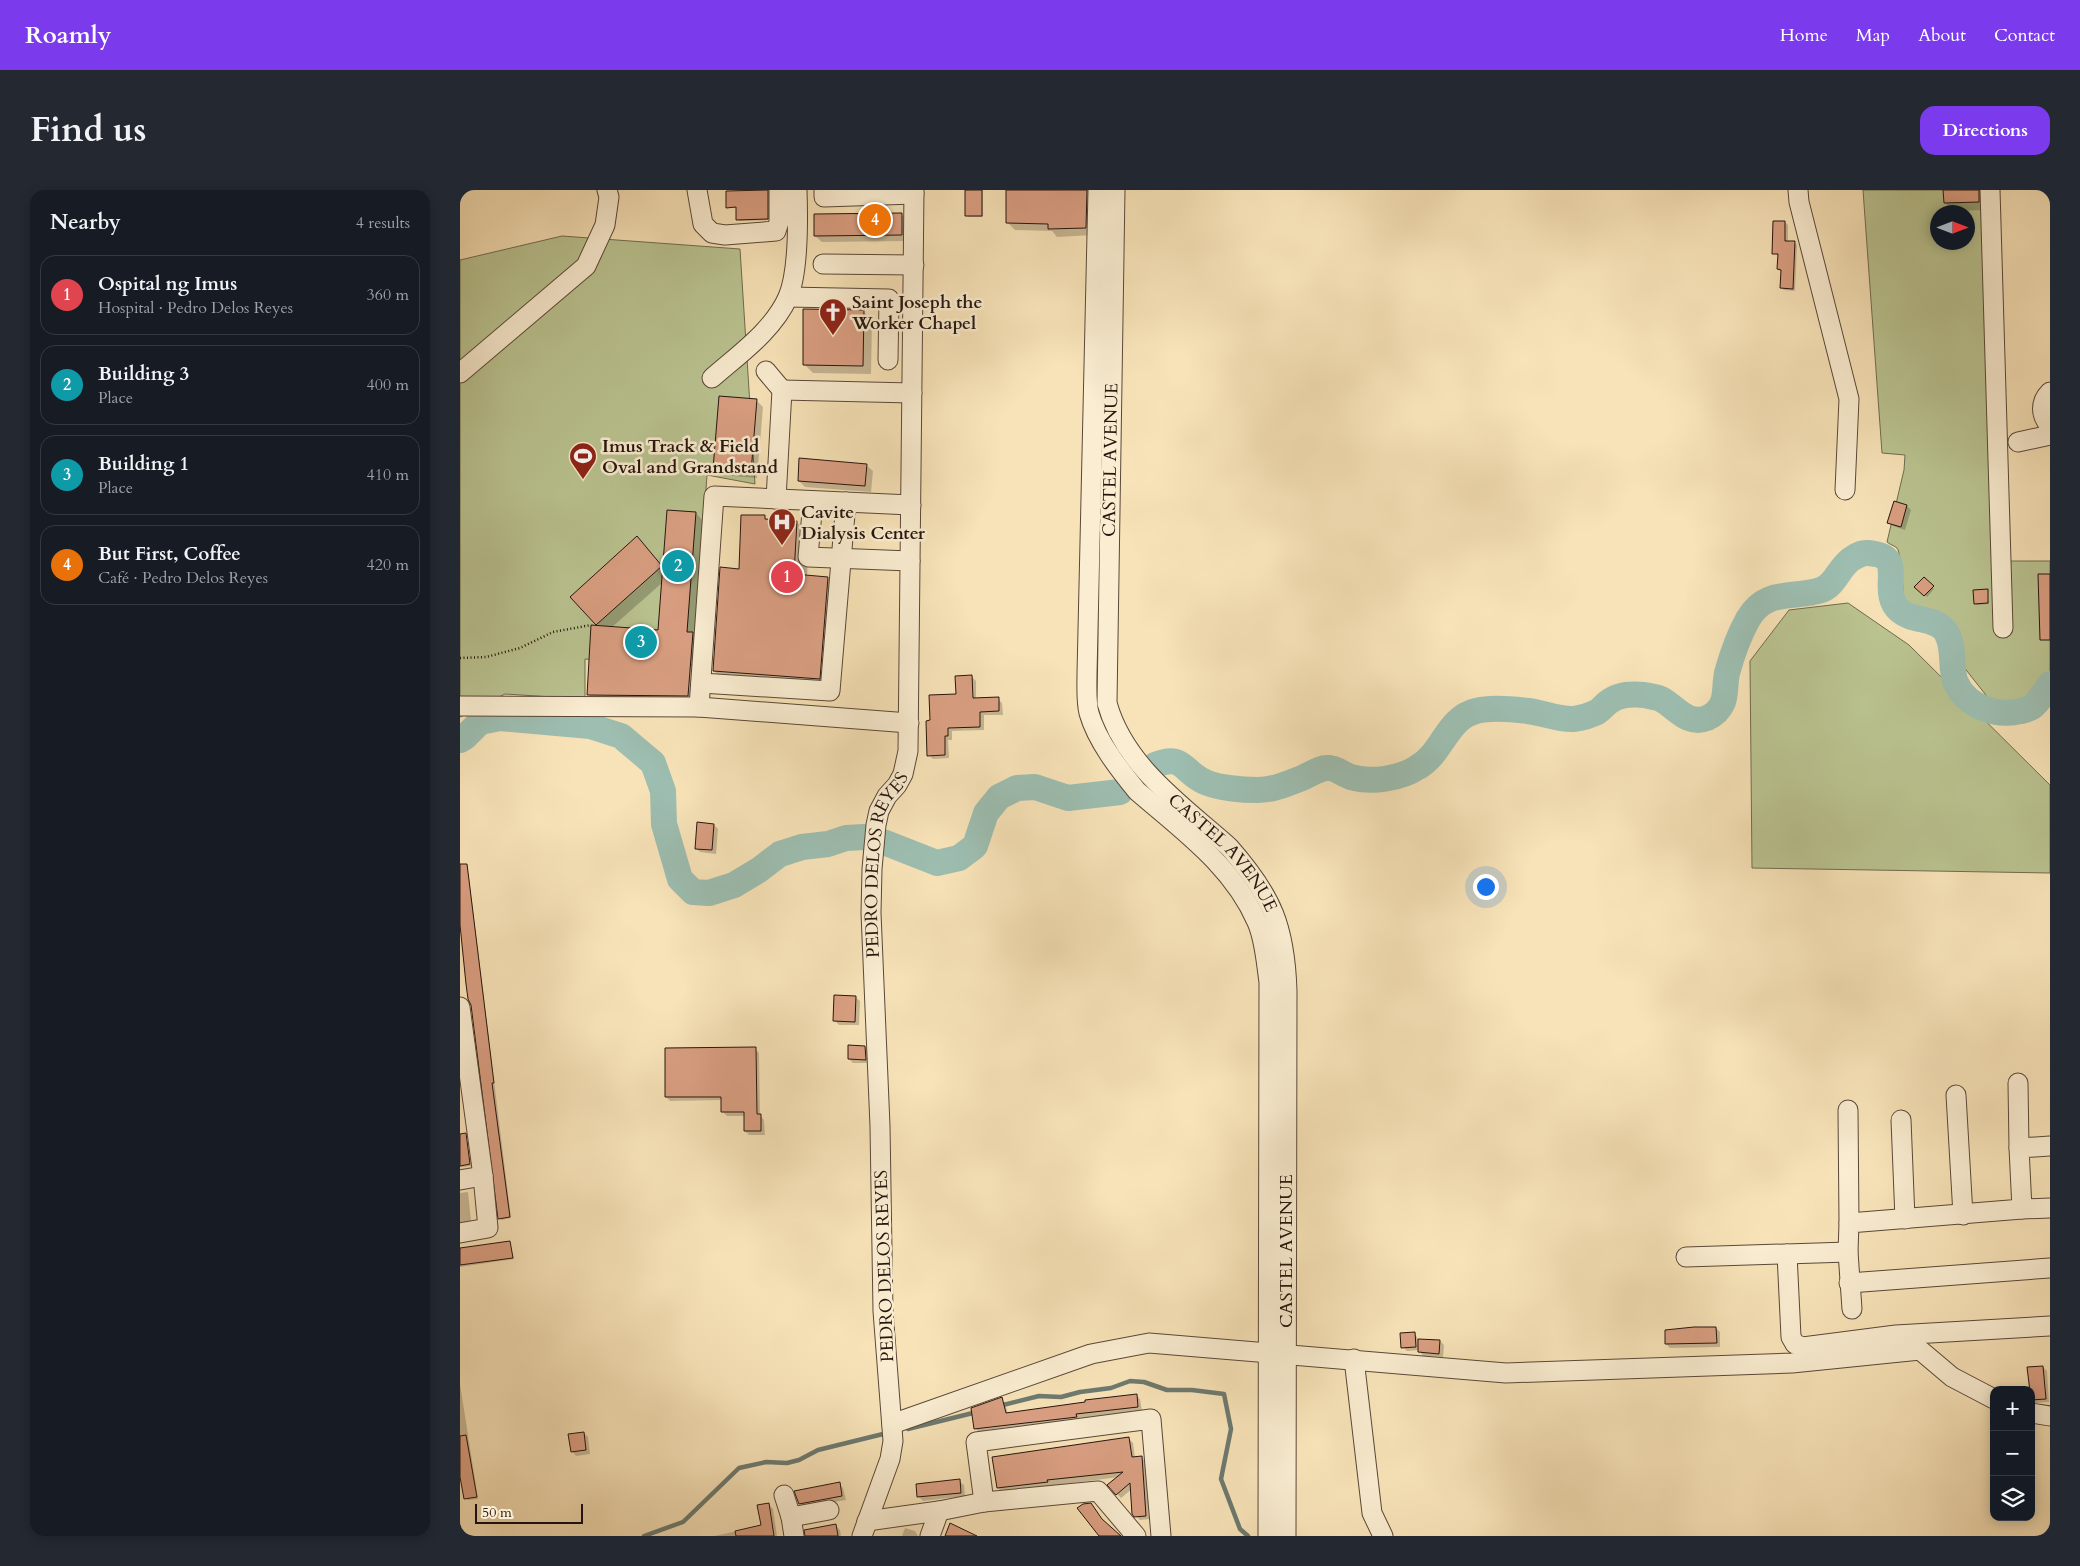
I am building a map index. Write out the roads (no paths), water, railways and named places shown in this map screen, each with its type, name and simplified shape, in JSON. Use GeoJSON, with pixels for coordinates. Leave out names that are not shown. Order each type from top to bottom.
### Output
{"type":"FeatureCollection","features":[{"type":"Feature","properties":{"kind":"street"},"geometry":{"type":"LineString","coordinates":[[460,373],[586,266],[605,225],[608,190]]}},
{"type":"Feature","properties":{"kind":"street"},"geometry":{"type":"LineString","coordinates":[[697,190],[703,224],[712,233],[725,235],[776,231],[779,222],[779,190]]}},
{"type":"Feature","properties":{"kind":"street"},"geometry":{"type":"LineString","coordinates":[[712,378],[755,340],[773,320],[788,297],[795,262],[797,190]]}},
{"type":"Feature","properties":{"kind":"street"},"geometry":{"type":"LineString","coordinates":[[824,190],[824,197],[914,192]]}},
{"type":"Feature","properties":{"kind":"street","name":"CASTEL AVENUE"},"geometry":{"type":"LineString","coordinates":[[1098,190],[1087,654],[1088,703],[1095,728],[1128,780],[1137,791],[1214,858],[1248,905],[1262,939],[1269,982],[1277,1353],[1286,1536]]}},
{"type":"Feature","properties":{"kind":"street","name":"CASTEL AVENUE"},"geometry":{"type":"LineString","coordinates":[[1115,190],[1106,703],[1122,738],[1149,776],[1230,847],[1264,893],[1281,930],[1284,948],[1287,991],[1277,1353],[1268,1536]]}},
{"type":"Feature","properties":{"kind":"street"},"geometry":{"type":"LineString","coordinates":[[1798,190],[1799,202],[1849,399],[1845,490]]}},
{"type":"Feature","properties":{"kind":"street"},"geometry":{"type":"LineString","coordinates":[[1990,190],[2002,628]]}},
{"type":"Feature","properties":{"kind":"street","name":"PEDRO DELOS REYES"},"geometry":{"type":"LineString","coordinates":[[864,1528],[890,1459],[893,1441],[883,1311],[880,1126],[871,942],[876,825],[879,811],[903,774],[908,751],[914,192]]}},
{"type":"Feature","properties":{"kind":"street"},"geometry":{"type":"LineString","coordinates":[[823,264],[914,264]]}},
{"type":"Feature","properties":{"kind":"street"},"geometry":{"type":"LineString","coordinates":[[788,297],[889,299],[888,360]]}},
{"type":"Feature","properties":{"kind":"street"},"geometry":{"type":"LineString","coordinates":[[766,371],[782,390],[776,499]]}},
{"type":"Feature","properties":{"kind":"street"},"geometry":{"type":"LineString","coordinates":[[782,390],[912,393]]}},
{"type":"Feature","properties":{"kind":"street"},"geometry":{"type":"LineString","coordinates":[[2018,442],[2046,436],[2050,427],[2042,414],[2042,406],[2044,399],[2050,392]]}},
{"type":"Feature","properties":{"kind":"street"},"geometry":{"type":"LineString","coordinates":[[699,707],[714,496],[911,505]]}},
{"type":"Feature","properties":{"kind":"street"},"geometry":{"type":"LineString","coordinates":[[813,501],[808,557],[910,561]]}},
{"type":"Feature","properties":{"kind":"street"},"geometry":{"type":"LineString","coordinates":[[701,682],[830,691],[846,502]]}},
{"type":"Feature","properties":{"kind":"street"},"geometry":{"type":"LineString","coordinates":[[460,706],[699,707],[909,723]]}},
{"type":"Feature","properties":{"kind":"street"},"geometry":{"type":"LineString","coordinates":[[460,1008],[468,1123],[483,1176],[488,1228],[460,1233]]}},
{"type":"Feature","properties":{"kind":"street"},"geometry":{"type":"LineString","coordinates":[[2018,1083],[2022,1209]]}},
{"type":"Feature","properties":{"kind":"street"},"geometry":{"type":"LineString","coordinates":[[1956,1095],[1963,1214]]}},
{"type":"Feature","properties":{"kind":"street"},"geometry":{"type":"LineString","coordinates":[[1848,1110],[1848,1252],[1852,1309]]}},
{"type":"Feature","properties":{"kind":"street"},"geometry":{"type":"LineString","coordinates":[[1901,1120],[1905,1219]]}},
{"type":"Feature","properties":{"kind":"street"},"geometry":{"type":"LineString","coordinates":[[2019,1148],[2050,1146]]}},
{"type":"Feature","properties":{"kind":"street"},"geometry":{"type":"LineString","coordinates":[[460,1180],[483,1176]]}},
{"type":"Feature","properties":{"kind":"street"},"geometry":{"type":"LineString","coordinates":[[1849,1223],[2050,1208]]}},
{"type":"Feature","properties":{"kind":"street"},"geometry":{"type":"LineString","coordinates":[[1686,1257],[1848,1252]]}},
{"type":"Feature","properties":{"kind":"street"},"geometry":{"type":"LineString","coordinates":[[1787,1254],[1791,1337],[1794,1344],[1803,1347],[1896,1335],[2050,1326]]}},
{"type":"Feature","properties":{"kind":"street"},"geometry":{"type":"LineString","coordinates":[[1849,1283],[2050,1268]]}},
{"type":"Feature","properties":{"kind":"street"},"geometry":{"type":"LineString","coordinates":[[892,1424],[1091,1354],[1149,1343],[1506,1373],[1792,1363],[1920,1350],[1952,1377],[1990,1397]]}},
{"type":"Feature","properties":{"kind":"street"},"geometry":{"type":"LineString","coordinates":[[1354,1359],[1372,1512],[1383,1536]]}},
{"type":"Feature","properties":{"kind":"street"},"geometry":{"type":"LineString","coordinates":[[2035,1414],[2050,1416]]}},
{"type":"Feature","properties":{"kind":"street"},"geometry":{"type":"LineString","coordinates":[[984,1502],[976,1442],[1151,1419],[1161,1536]]}},
{"type":"Feature","properties":{"kind":"street"},"geometry":{"type":"LineString","coordinates":[[864,1528],[984,1502],[1098,1491],[1136,1536]]}},
{"type":"Feature","properties":{"kind":"street"},"geometry":{"type":"LineString","coordinates":[[784,1495],[791,1517],[794,1536]]}},
{"type":"Feature","properties":{"kind":"street"},"geometry":{"type":"LineString","coordinates":[[791,1517],[829,1510]]}},
{"type":"Feature","properties":{"kind":"street"},"geometry":{"type":"LineString","coordinates":[[930,1536],[939,1511]]}},
{"type":"Feature","properties":{"kind":"waterway"},"geometry":{"type":"LineString","coordinates":[[1155,765],[1172,761],[1178,762],[1197,778],[1210,784],[1238,789],[1263,790],[1274,788],[1326,768],[1332,768],[1351,777],[1367,780],[1385,779],[1403,774],[1426,761],[1458,721],[1466,715],[1482,710],[1515,710],[1574,719],[1597,712],[1608,702],[1618,697],[1640,695],[1661,699],[1682,715],[1693,720],[1707,718],[1716,712],[1723,702],[1727,673],[1733,652],[1748,619],[1755,609],[1763,603],[1781,596],[1811,593],[1826,588],[1848,561],[1866,553],[1884,557],[1889,562],[1891,569],[1891,595],[1900,611],[1911,617],[1937,624],[1946,632],[1951,644],[1956,683],[1967,698],[1975,704],[2002,713],[2022,711],[2035,705],[2050,684]]}},
{"type":"Feature","properties":{"kind":"waterway"},"geometry":{"type":"LineString","coordinates":[[460,740],[480,722],[500,718],[590,726],[621,736],[653,763],[663,791],[664,824],[680,879],[693,892],[709,893],[734,885],[759,870],[780,854],[802,847],[828,844],[846,838],[864,837],[886,843],[937,863],[959,858],[975,846],[986,813],[999,797],[1017,788],[1035,787],[1068,798],[1120,792]]}},
{"type":"Feature","properties":{"kind":"waterway"},"geometry":{"type":"LineString","coordinates":[[999,1406],[1039,1396],[1061,1397],[1080,1392],[1111,1388],[1130,1381],[1144,1382],[1167,1390],[1192,1390],[1224,1394],[1231,1429],[1221,1479],[1240,1529],[1248,1536]]}},
{"type":"Feature","properties":{"kind":"waterway"},"geometry":{"type":"LineString","coordinates":[[908,1429],[977,1412]]}},
{"type":"Feature","properties":{"kind":"waterway"},"geometry":{"type":"LineString","coordinates":[[644,1536],[683,1522],[739,1468],[766,1462],[787,1463],[799,1460],[818,1450],[883,1434]]}},
{"type":"Feature","properties":{"kind":"place","name":"But First, Coffee"},"geometry":{"type":"Point","coordinates":[875,220]}},
{"type":"Feature","properties":{"kind":"place","name":"Saint Joseph the Worker Chapel"},"geometry":{"type":"Point","coordinates":[833,336]}},
{"type":"Feature","properties":{"kind":"place","name":"Imus Track & Field Oval and Grandstand"},"geometry":{"type":"Point","coordinates":[583,480]}},
{"type":"Feature","properties":{"kind":"place","name":"Cavite Dialysis Center"},"geometry":{"type":"Point","coordinates":[782,546]}},
{"type":"Feature","properties":{"kind":"place","name":"Building 3"},"geometry":{"type":"Point","coordinates":[678,566]}},
{"type":"Feature","properties":{"kind":"place","name":"Ospital ng Imus"},"geometry":{"type":"Point","coordinates":[787,577]}},
{"type":"Feature","properties":{"kind":"place","name":"Building 1"},"geometry":{"type":"Point","coordinates":[641,642]}}]}
